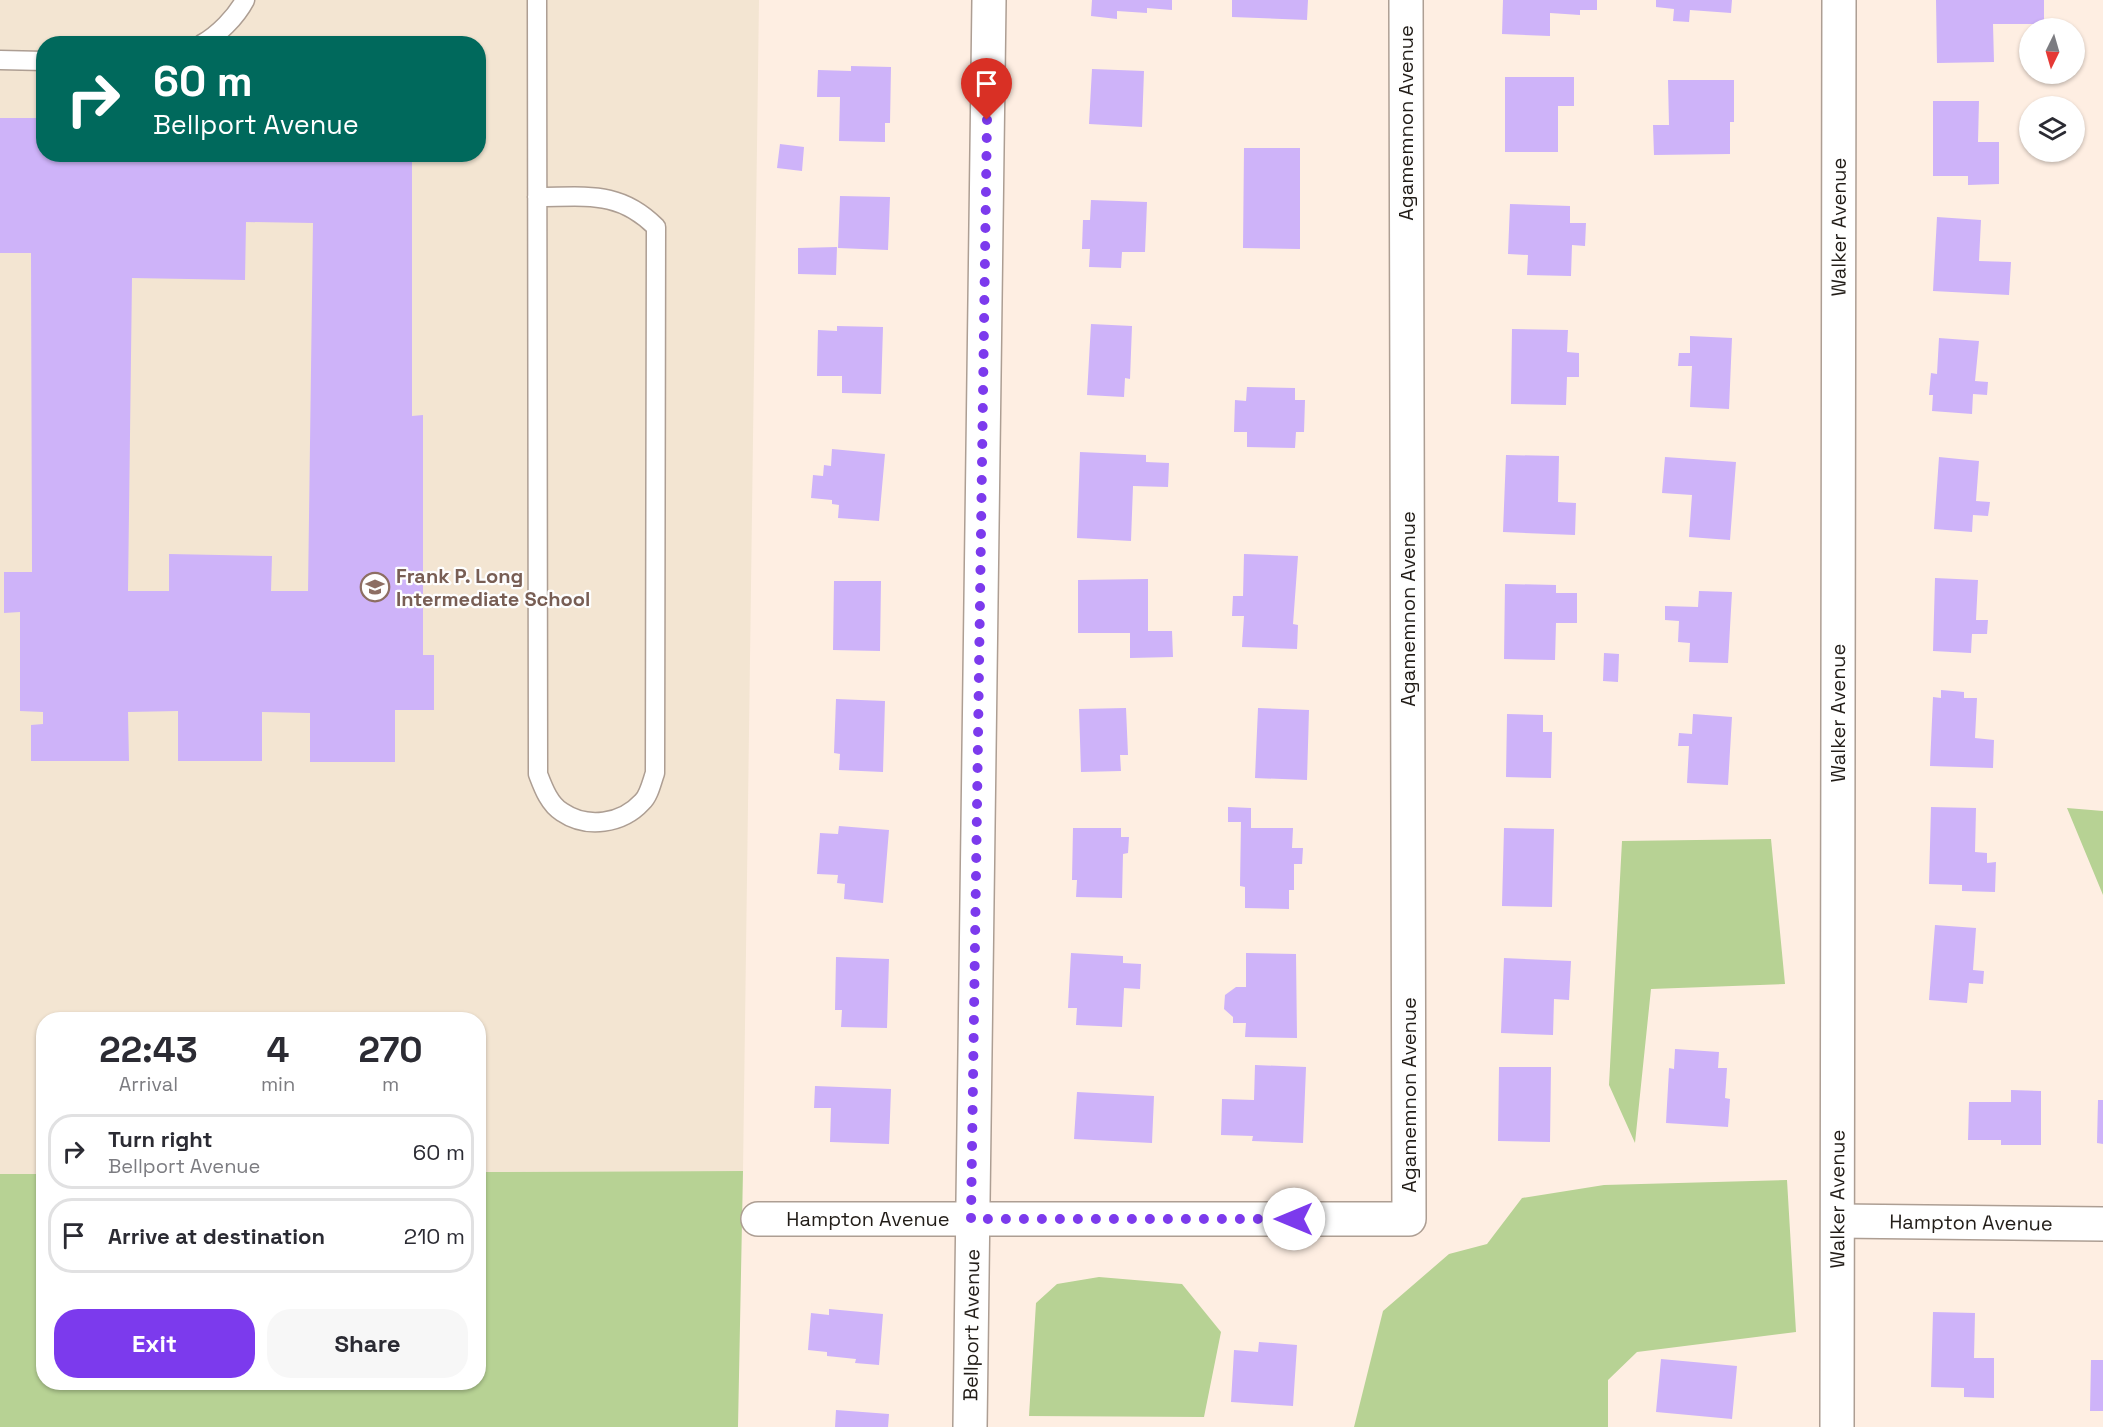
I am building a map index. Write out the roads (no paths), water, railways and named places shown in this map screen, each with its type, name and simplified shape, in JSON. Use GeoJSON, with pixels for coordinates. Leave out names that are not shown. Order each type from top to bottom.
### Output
{"type":"FeatureCollection","features":[{"type":"Feature","properties":{"kind":"street","name":"Bellport Avenue"},"geometry":{"type":"LineString","coordinates":[[970,1427],[989,0]]}},
{"type":"Feature","properties":{"kind":"street","name":"Agamemnon Avenue"},"geometry":{"type":"LineString","coordinates":[[1406,0],[1409,1219]]}},
{"type":"Feature","properties":{"kind":"street","name":"Walker Avenue"},"geometry":{"type":"LineString","coordinates":[[1837,1427],[1839,0]]}},
{"type":"Feature","properties":{"kind":"street","name":"Hampton Avenue"},"geometry":{"type":"LineString","coordinates":[[758,1219],[1409,1219]]}},
{"type":"Feature","properties":{"kind":"street","name":"Hampton Avenue"},"geometry":{"type":"LineString","coordinates":[[1839,1221],[2103,1224]]}},
{"type":"Feature","properties":{"kind":"lane"},"geometry":{"type":"LineString","coordinates":[[214,36],[240,9],[245,0]]}},
{"type":"Feature","properties":{"kind":"lane"},"geometry":{"type":"LineString","coordinates":[[537,0],[537,197],[538,774],[546,794],[561,812],[588,823],[616,820],[643,802],[655,773],[656,227],[640,211],[605,196],[537,197]]}},
{"type":"Feature","properties":{"kind":"lane"},"geometry":{"type":"LineString","coordinates":[[0,60],[36,61]]}},
{"type":"Feature","properties":{"kind":"place","name":"Frank P. Long Intermediate School"},"geometry":{"type":"Point","coordinates":[375,587]}}]}
